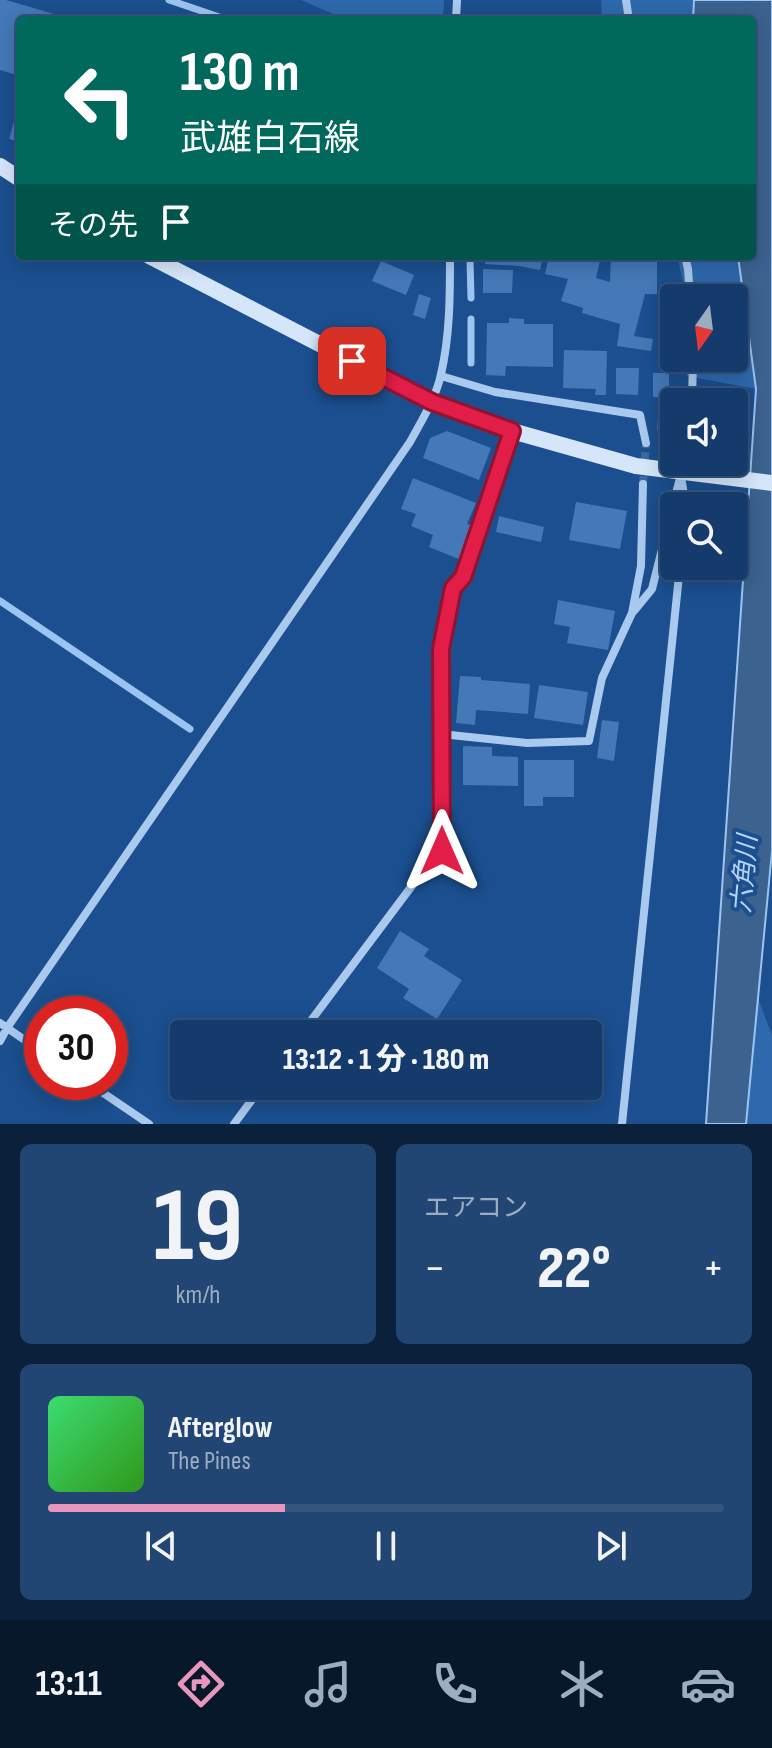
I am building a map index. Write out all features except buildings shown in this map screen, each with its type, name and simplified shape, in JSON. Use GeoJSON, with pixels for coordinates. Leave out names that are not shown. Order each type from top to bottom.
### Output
{"type":"FeatureCollection","features":[{"type":"Feature","properties":{"kind":"main road"},"geometry":{"type":"LineString","coordinates":[[157,260],[432,402],[512,431],[636,466],[660,467]]}},
{"type":"Feature","properties":{"kind":"main road"},"geometry":{"type":"LineString","coordinates":[[710,476],[772,483]]}},
{"type":"Feature","properties":{"kind":"street"},"geometry":{"type":"LineString","coordinates":[[0,1041],[3,1025],[410,442],[432,402],[441,376],[449,306],[450,260]]}},
{"type":"Feature","properties":{"kind":"street"},"geometry":{"type":"LineString","coordinates":[[686,260],[689,284]]}},
{"type":"Feature","properties":{"kind":"street"},"geometry":{"type":"LineString","coordinates":[[441,376],[495,392],[640,415],[646,443]]}},
{"type":"Feature","properties":{"kind":"street"},"geometry":{"type":"LineString","coordinates":[[311,1020],[426,867],[442,851],[441,649],[453,588],[463,577],[512,431]]}},
{"type":"Feature","properties":{"kind":"street"},"geometry":{"type":"LineString","coordinates":[[632,613],[652,589],[680,476]]}},
{"type":"Feature","properties":{"kind":"street"},"geometry":{"type":"LineString","coordinates":[[441,734],[527,743],[589,741],[602,678],[632,613],[641,566],[643,484]]}},
{"type":"Feature","properties":{"kind":"street"},"geometry":{"type":"LineString","coordinates":[[622,1124],[679,580]]}},
{"type":"Feature","properties":{"kind":"street"},"geometry":{"type":"LineString","coordinates":[[3,1025],[24,1040]]}},
{"type":"Feature","properties":{"kind":"street"},"geometry":{"type":"LineString","coordinates":[[114,1100],[149,1124]]}},
{"type":"Feature","properties":{"kind":"street"},"geometry":{"type":"LineString","coordinates":[[234,1124],[252,1100]]}},
{"type":"Feature","properties":{"kind":"shaded area"},"geometry":{"type":"Polygon","coordinates":[[[301,0],[444,0],[443,16],[338,16],[301,0]]]}},
{"type":"Feature","properties":{"kind":"shaded area"},"geometry":{"type":"Polygon","coordinates":[[[601,0],[694,0],[693,16],[602,16],[601,0]]]}},
{"type":"Feature","properties":{"kind":"shaded area"},"geometry":{"type":"Polygon","coordinates":[[[678,260],[739,260],[742,284],[683,284],[678,260]]]}},
{"type":"Feature","properties":{"kind":"shaded area"},"geometry":{"type":"Polygon","coordinates":[[[748,330],[756,389],[687,376],[687,372],[748,372],[748,330]]]}},
{"type":"Feature","properties":{"kind":"shaded area"},"geometry":{"type":"Polygon","coordinates":[[[758,998],[772,1035],[772,1124],[746,1124],[758,998]]]}},
{"type":"Feature","properties":{"kind":"water","name":"六角川"},"geometry":{"type":"Polygon","coordinates":[[[694,0],[772,0],[772,851],[746,1124],[706,1124],[743,580],[748,580],[748,507],[756,389],[748,330],[748,284],[742,284],[739,260],[756,260],[756,16],[693,16],[694,0]]]}},
{"type":"Feature","properties":{"kind":"waterway"},"geometry":{"type":"LineString","coordinates":[[169,0],[216,16]]}},
{"type":"Feature","properties":{"kind":"waterway"},"geometry":{"type":"LineString","coordinates":[[470,260],[471,298]]}},
{"type":"Feature","properties":{"kind":"waterway"},"geometry":{"type":"LineString","coordinates":[[471,319],[471,363]]}},
{"type":"Feature","properties":{"kind":"waterway"},"geometry":{"type":"LineString","coordinates":[[0,601],[190,729]]}},
{"type":"Feature","properties":{"kind":"tunnel"},"geometry":{"type":"LineString","coordinates":[[643,484],[646,443]]}},
{"type":"Feature","properties":{"kind":"route"},"geometry":{"type":"LineString","coordinates":[[352,361],[432,402],[512,431],[463,577],[453,588],[441,649],[442,851]]}}]}
